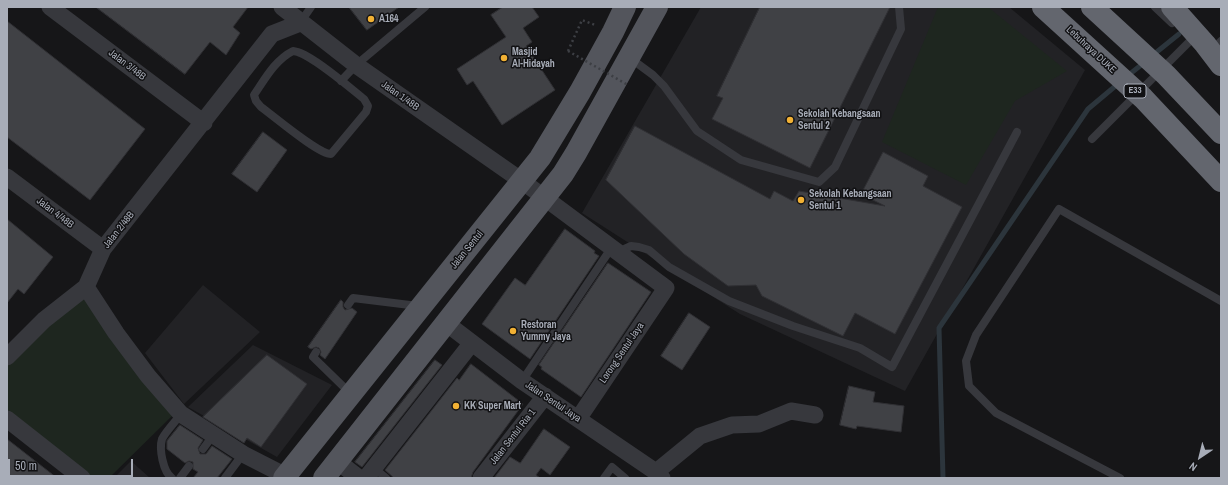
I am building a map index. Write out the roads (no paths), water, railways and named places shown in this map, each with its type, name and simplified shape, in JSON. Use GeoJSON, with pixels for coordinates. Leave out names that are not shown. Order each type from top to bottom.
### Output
{"type":"FeatureCollection","features":[{"type":"Feature","properties":{"kind":"highway","name":"Lebuhraya DUKE"},"geometry":{"type":"LineString","coordinates":[[1043,7],[1143,98],[1221,181]]}},
{"type":"Feature","properties":{"kind":"highway"},"geometry":{"type":"LineString","coordinates":[[1092,7],[1156,66],[1221,133]]}},
{"type":"Feature","properties":{"kind":"highway"},"geometry":{"type":"LineString","coordinates":[[1172,7],[1205,44],[1221,65]]}},
{"type":"Feature","properties":{"kind":"main road","name":"Jalan Sentul"},"geometry":{"type":"LineString","coordinates":[[285,477],[540,158],[580,92],[625,7]]}},
{"type":"Feature","properties":{"kind":"main road"},"geometry":{"type":"LineString","coordinates":[[330,470],[545,197],[576,153],[657,7]]}},
{"type":"Feature","properties":{"kind":"street","name":"Jalan 3/48B"},"geometry":{"type":"LineString","coordinates":[[50,7],[204,123]]}},
{"type":"Feature","properties":{"kind":"street","name":"Jalan 1/48B"},"geometry":{"type":"LineString","coordinates":[[282,7],[300,23],[356,65],[545,197],[666,288]]}},
{"type":"Feature","properties":{"kind":"street","name":"Jalan 2/48B"},"geometry":{"type":"LineString","coordinates":[[86,287],[103,249],[204,123],[272,34],[300,23]]}},
{"type":"Feature","properties":{"kind":"street","name":"Jalan 4/48B"},"geometry":{"type":"LineString","coordinates":[[7,177],[103,249]]}},
{"type":"Feature","properties":{"kind":"street"},"geometry":{"type":"LineString","coordinates":[[7,357],[44,320],[86,287],[116,333],[148,376],[182,414],[243,454],[285,477]]}},
{"type":"Feature","properties":{"kind":"street","name":"Lorong Sentul Jaya"},"geometry":{"type":"LineString","coordinates":[[578,419],[666,288]]}},
{"type":"Feature","properties":{"kind":"street","name":"Jalan Sentul Jaya"},"geometry":{"type":"LineString","coordinates":[[446,324],[522,381],[659,475]]}},
{"type":"Feature","properties":{"kind":"street"},"geometry":{"type":"LineString","coordinates":[[375,475],[471,344]]}},
{"type":"Feature","properties":{"kind":"street","name":"Jalan Sentul Ria 1"},"geometry":{"type":"LineString","coordinates":[[481,478],[545,396]]}},
{"type":"Feature","properties":{"kind":"street"},"geometry":{"type":"LineString","coordinates":[[659,475],[700,436],[732,425],[759,424],[791,411],[815,415]]}},
{"type":"Feature","properties":{"kind":"street"},"geometry":{"type":"LineString","coordinates":[[7,419],[82,478]]}},
{"type":"Feature","properties":{"kind":"street"},"geometry":{"type":"LineString","coordinates":[[330,470],[359,478]]}},
{"type":"Feature","properties":{"kind":"lane"},"geometry":{"type":"LineString","coordinates":[[300,23],[311,7]]}},
{"type":"Feature","properties":{"kind":"lane"},"geometry":{"type":"LineString","coordinates":[[341,81],[356,65],[425,7]]}},
{"type":"Feature","properties":{"kind":"lane"},"geometry":{"type":"LineString","coordinates":[[630,58],[653,75],[664,86],[697,131],[741,160],[819,182],[835,167],[901,29],[899,7]]}},
{"type":"Feature","properties":{"kind":"lane"},"geometry":{"type":"LineString","coordinates":[[1155,7],[1191,40],[1217,45],[1221,41]]}},
{"type":"Feature","properties":{"kind":"lane"},"geometry":{"type":"LineString","coordinates":[[1092,139],[1191,40]]}},
{"type":"Feature","properties":{"kind":"lane"},"geometry":{"type":"LineString","coordinates":[[293,51],[299,52],[341,81],[364,99],[368,106],[366,112],[332,154],[326,154],[313,146],[262,107],[256,101],[254,96],[278,62],[285,55],[293,51]]}},
{"type":"Feature","properties":{"kind":"lane"},"geometry":{"type":"LineString","coordinates":[[522,381],[615,250],[631,246],[639,246],[649,250],[669,267],[729,301],[793,326],[860,348],[892,367],[1017,132]]}},
{"type":"Feature","properties":{"kind":"lane"},"geometry":{"type":"LineString","coordinates":[[1120,478],[996,413],[969,386],[966,361],[976,335],[1059,209],[1221,301]]}},
{"type":"Feature","properties":{"kind":"lane"},"geometry":{"type":"LineString","coordinates":[[348,305],[353,298],[422,306]]}},
{"type":"Feature","properties":{"kind":"lane"},"geometry":{"type":"LineString","coordinates":[[316,352],[312,357],[352,394]]}},
{"type":"Feature","properties":{"kind":"lane"},"geometry":{"type":"LineString","coordinates":[[172,478],[169,476],[162,460],[162,440],[182,414]]}},
{"type":"Feature","properties":{"kind":"lane"},"geometry":{"type":"LineString","coordinates":[[203,449],[214,434]]}},
{"type":"Feature","properties":{"kind":"lane"},"geometry":{"type":"LineString","coordinates":[[225,478],[243,454]]}},
{"type":"Feature","properties":{"kind":"lane"},"geometry":{"type":"LineString","coordinates":[[180,478],[189,466]]}},
{"type":"Feature","properties":{"kind":"lane"},"geometry":{"type":"LineString","coordinates":[[604,478],[612,467],[625,478]]}},
{"type":"Feature","properties":{"kind":"waterway"},"geometry":{"type":"LineString","coordinates":[[1153,55],[1179,34]]}},
{"type":"Feature","properties":{"kind":"waterway"},"geometry":{"type":"LineString","coordinates":[[1126,77],[1145,62]]}},
{"type":"Feature","properties":{"kind":"waterway"},"geometry":{"type":"LineString","coordinates":[[943,478],[939,328],[1088,109],[1119,83]]}},
{"type":"Feature","properties":{"kind":"place","name":"A164"},"geometry":{"type":"Point","coordinates":[371,19]}},
{"type":"Feature","properties":{"kind":"place","name":"Masjid Al-Hidayah"},"geometry":{"type":"Point","coordinates":[504,58]}},
{"type":"Feature","properties":{"kind":"place","name":"Sekolah Kebangsaan Sentul 2"},"geometry":{"type":"Point","coordinates":[790,120]}},
{"type":"Feature","properties":{"kind":"place","name":"Sekolah Kebangsaan Sentul 1"},"geometry":{"type":"Point","coordinates":[801,200]}},
{"type":"Feature","properties":{"kind":"place","name":"Restoran Yummy Jaya"},"geometry":{"type":"Point","coordinates":[513,331]}},
{"type":"Feature","properties":{"kind":"place","name":"KK Super Mart"},"geometry":{"type":"Point","coordinates":[456,406]}}]}
